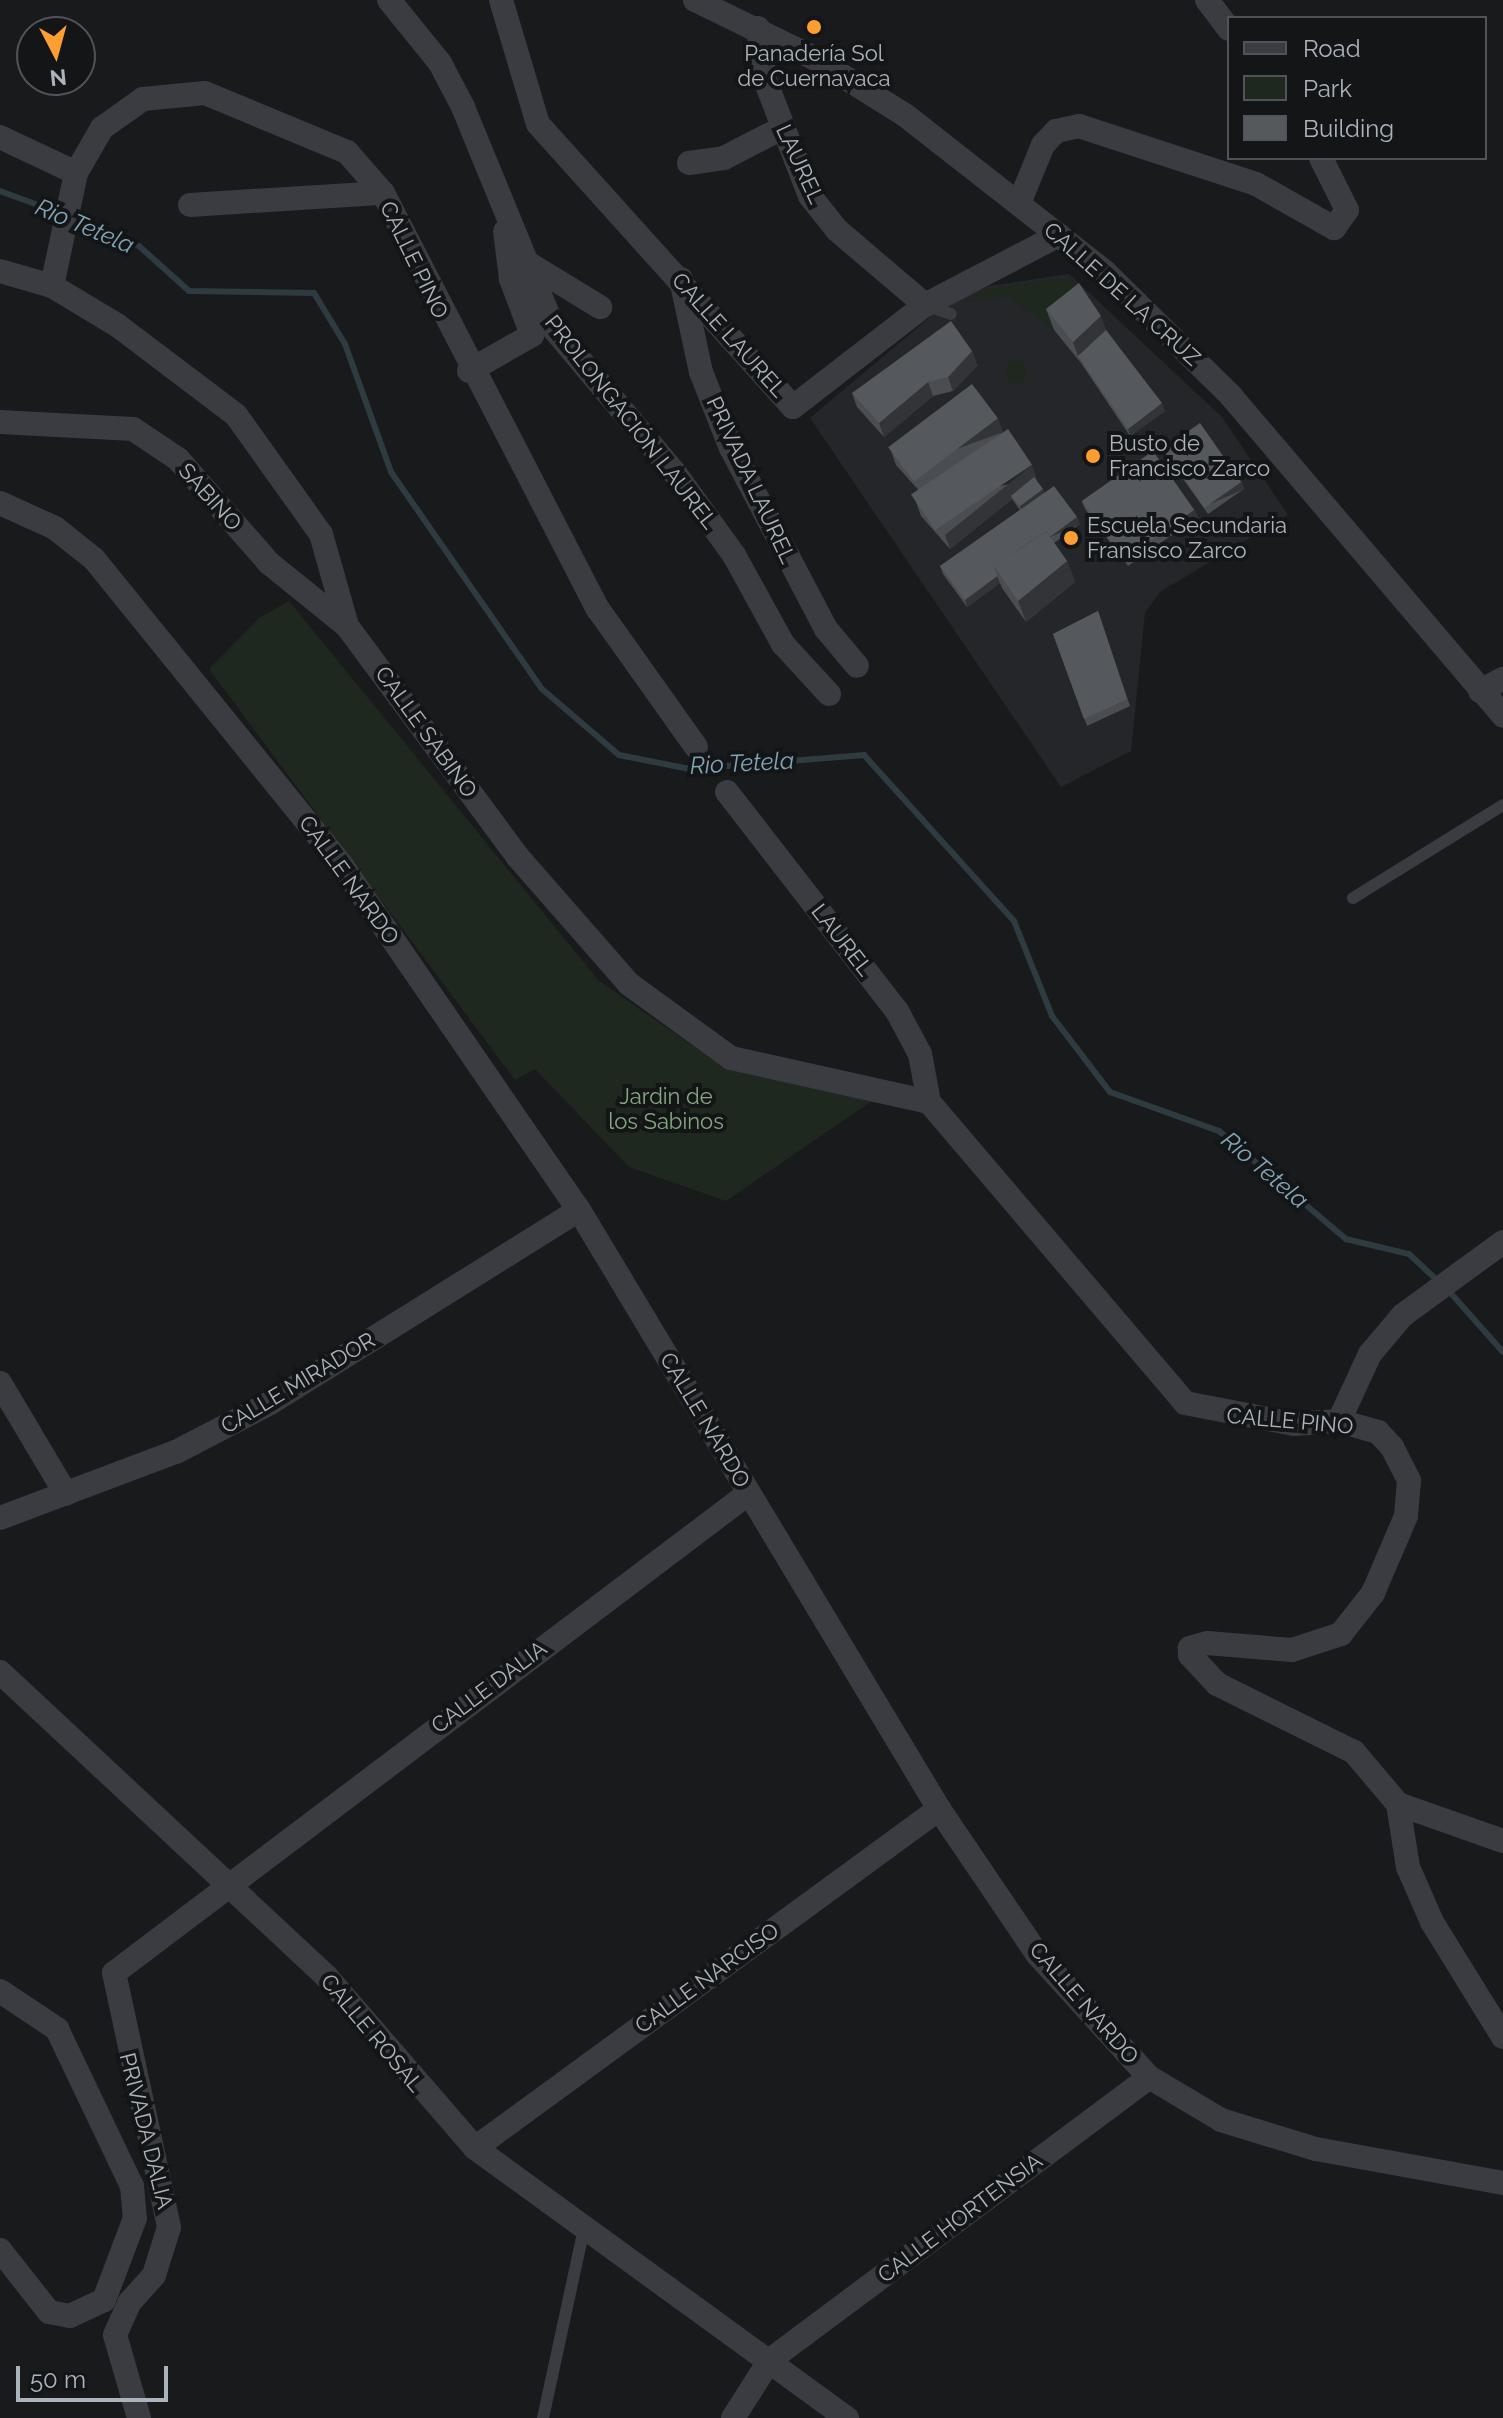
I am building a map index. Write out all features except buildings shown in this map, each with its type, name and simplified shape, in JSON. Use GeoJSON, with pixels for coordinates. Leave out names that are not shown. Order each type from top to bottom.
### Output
{"type":"FeatureCollection","features":[{"type":"Feature","properties":{"kind":"street"},"geometry":{"type":"LineString","coordinates":[[389,0],[440,63],[504,196],[526,262],[600,307]]}},
{"type":"Feature","properties":{"kind":"street","name":"CALLE LAUREL"},"geometry":{"type":"LineString","coordinates":[[501,0],[538,124],[681,279],[793,407],[925,305],[1059,235]]}},
{"type":"Feature","properties":{"kind":"street","name":"CALLE DE LA CRUZ"},"geometry":{"type":"LineString","coordinates":[[695,0],[758,28],[905,115],[1020,201],[1059,235],[1231,396],[1503,716]]}},
{"type":"Feature","properties":{"kind":"street"},"geometry":{"type":"LineString","coordinates":[[1207,0],[1227,26]]}},
{"type":"Feature","properties":{"kind":"street","name":"LAUREL"},"geometry":{"type":"LineString","coordinates":[[758,28],[782,128],[810,196],[837,230],[925,305]]}},
{"type":"Feature","properties":{"kind":"street","name":"CALLE PINO"},"geometry":{"type":"LineString","coordinates":[[52,286],[59,227],[74,179],[102,128],[121,111],[187,91],[324,138],[347,152],[383,193],[469,371],[598,609],[696,747]]}},
{"type":"Feature","properties":{"kind":"street"},"geometry":{"type":"LineString","coordinates":[[1020,201],[1043,145],[1068,127],[1173,152],[1256,184],[1334,228],[1345,222],[1347,210],[1322,160]]}},
{"type":"Feature","properties":{"kind":"street"},"geometry":{"type":"LineString","coordinates":[[689,163],[724,158],[782,128]]}},
{"type":"Feature","properties":{"kind":"street"},"geometry":{"type":"LineString","coordinates":[[0,137],[74,179]]}},
{"type":"Feature","properties":{"kind":"street"},"geometry":{"type":"LineString","coordinates":[[190,205],[383,193]]}},
{"type":"Feature","properties":{"kind":"street"},"geometry":{"type":"LineString","coordinates":[[469,371],[532,335],[511,279],[504,196]]}},
{"type":"Feature","properties":{"kind":"street","name":"PROLONGACIÓN LAUREL"},"geometry":{"type":"LineString","coordinates":[[526,262],[554,329],[675,473],[734,555],[769,624],[829,694]]}},
{"type":"Feature","properties":{"kind":"street","name":"CALLE SABINO"},"geometry":{"type":"LineString","coordinates":[[0,271],[52,286],[175,365],[236,415],[321,534],[347,626],[517,856],[629,984],[692,1036],[773,1070],[929,1102]]}},
{"type":"Feature","properties":{"kind":"street","name":"PRIVADA LAUREL"},"geometry":{"type":"LineString","coordinates":[[681,279],[701,372],[731,448],[826,629],[857,666]]}},
{"type":"Feature","properties":{"kind":"street","name":"SABINO"},"geometry":{"type":"LineString","coordinates":[[0,422],[133,429],[178,459],[269,563],[347,626]]}},
{"type":"Feature","properties":{"kind":"street","name":"CALLE NARDO"},"geometry":{"type":"LineString","coordinates":[[0,503],[55,528],[94,559],[167,643],[343,867],[579,1210],[939,1809],[1037,1954],[1149,2077],[1221,2120],[1303,2145],[1503,2183]]}},
{"type":"Feature","properties":{"kind":"street"},"geometry":{"type":"LineString","coordinates":[[1480,691],[1503,679]]}},
{"type":"Feature","properties":{"kind":"street","name":"LAUREL"},"geometry":{"type":"LineString","coordinates":[[727,792],[897,1011],[920,1054],[929,1102]]}},
{"type":"Feature","properties":{"kind":"street","name":"CALLE PINO"},"geometry":{"type":"LineString","coordinates":[[929,1102],[1185,1403],[1294,1424],[1339,1421],[1378,1432],[1410,1489],[1373,1593],[1326,1643],[1292,1650],[1207,1643],[1190,1648],[1190,1655],[1217,1684],[1354,1752],[1398,1804]]}},
{"type":"Feature","properties":{"kind":"street","name":"CALLE MIRADOR"},"geometry":{"type":"LineString","coordinates":[[0,1518],[176,1452],[270,1403],[579,1210]]}},
{"type":"Feature","properties":{"kind":"street"},"geometry":{"type":"LineString","coordinates":[[1339,1421],[1370,1354],[1403,1315],[1503,1242]]}},
{"type":"Feature","properties":{"kind":"street"},"geometry":{"type":"LineString","coordinates":[[0,1383],[66,1494]]}},
{"type":"Feature","properties":{"kind":"street","name":"CALLE DALIA"},"geometry":{"type":"LineString","coordinates":[[229,1881],[749,1493]]}},
{"type":"Feature","properties":{"kind":"street","name":"CALLE ROSAL"},"geometry":{"type":"LineString","coordinates":[[0,1672],[229,1881],[327,1977],[475,2148],[770,2360],[820,2410],[847,2418]]}},
{"type":"Feature","properties":{"kind":"street"},"geometry":{"type":"LineString","coordinates":[[1503,1841],[1398,1804],[1408,1867],[1432,1922],[1503,2037]]}},
{"type":"Feature","properties":{"kind":"street","name":"CALLE NARCISO"},"geometry":{"type":"LineString","coordinates":[[475,2148],[939,1809]]}},
{"type":"Feature","properties":{"kind":"street","name":"PRIVADA DALIA"},"geometry":{"type":"LineString","coordinates":[[166,2251],[169,2227],[111,1980],[229,1881]]}},
{"type":"Feature","properties":{"kind":"street"},"geometry":{"type":"LineString","coordinates":[[0,1991],[57,2029],[84,2075],[132,2186],[130,2237],[104,2300],[70,2316],[49,2312],[0,2250]]}},
{"type":"Feature","properties":{"kind":"street","name":"CALLE HORTENSIA"},"geometry":{"type":"LineString","coordinates":[[770,2360],[1149,2077]]}},
{"type":"Feature","properties":{"kind":"street"},"geometry":{"type":"LineString","coordinates":[[130,2237],[166,2251],[115,2335],[139,2418]]}},
{"type":"Feature","properties":{"kind":"street"},"geometry":{"type":"LineString","coordinates":[[733,2418],[770,2360]]}},
{"type":"Feature","properties":{"kind":"lane"},"geometry":{"type":"LineString","coordinates":[[925,305],[951,314]]}},
{"type":"Feature","properties":{"kind":"lane"},"geometry":{"type":"LineString","coordinates":[[1353,898],[1503,805]]}},
{"type":"Feature","properties":{"kind":"lane"},"geometry":{"type":"LineString","coordinates":[[543,2418],[584,2228]]}},
{"type":"Feature","properties":{"kind":"shaded area","name":"Escuela Secundaria Fransisco Zarco"},"geometry":{"type":"Polygon","coordinates":[[[1069,274],[1222,417],[1288,515],[1160,592],[1145,613],[1131,751],[1061,787],[810,418],[942,307],[989,286],[1069,274]]]}},
{"type":"Feature","properties":{"kind":"green space"},"geometry":{"type":"Polygon","coordinates":[[[1072,279],[1092,300],[1054,330],[1007,297],[963,302],[988,288],[1072,279]]]}},
{"type":"Feature","properties":{"kind":"green space"},"geometry":{"type":"Polygon","coordinates":[[[1012,361],[1020,361],[1027,372],[1020,383],[1012,383],[1005,376],[1005,368],[1012,361]]]}},
{"type":"Feature","properties":{"kind":"green space","name":"Jardin de los Sabinos"},"geometry":{"type":"Polygon","coordinates":[[[289,601],[599,981],[715,1061],[876,1098],[726,1201],[629,1167],[535,1069],[515,1080],[209,669],[259,618],[289,601]]]}},
{"type":"Feature","properties":{"kind":"waterway","name":"Rio Tetela"},"geometry":{"type":"LineString","coordinates":[[0,191],[60,213]]}},
{"type":"Feature","properties":{"kind":"waterway","name":"Rio Tetela"},"geometry":{"type":"LineString","coordinates":[[74,219],[139,246],[189,291],[314,293],[345,344],[391,472],[542,689],[619,755],[690,769],[864,755],[1014,921],[1052,1016],[1110,1092],[1219,1131],[1346,1239],[1409,1254],[1438,1281]]}},
{"type":"Feature","properties":{"kind":"waterway","name":"Rio Tetela"},"geometry":{"type":"LineString","coordinates":[[1447,1289],[1503,1352]]}},
{"type":"Feature","properties":{"kind":"place","name":"Panadería Sol de Cuernavaca"},"geometry":{"type":"Point","coordinates":[814,27]}},
{"type":"Feature","properties":{"kind":"place","name":"Busto de Francisco Zarco"},"geometry":{"type":"Point","coordinates":[1093,456]}},
{"type":"Feature","properties":{"kind":"place","name":"Escuela Secundaria Fransisco Zarco"},"geometry":{"type":"Point","coordinates":[1071,538]}}]}
